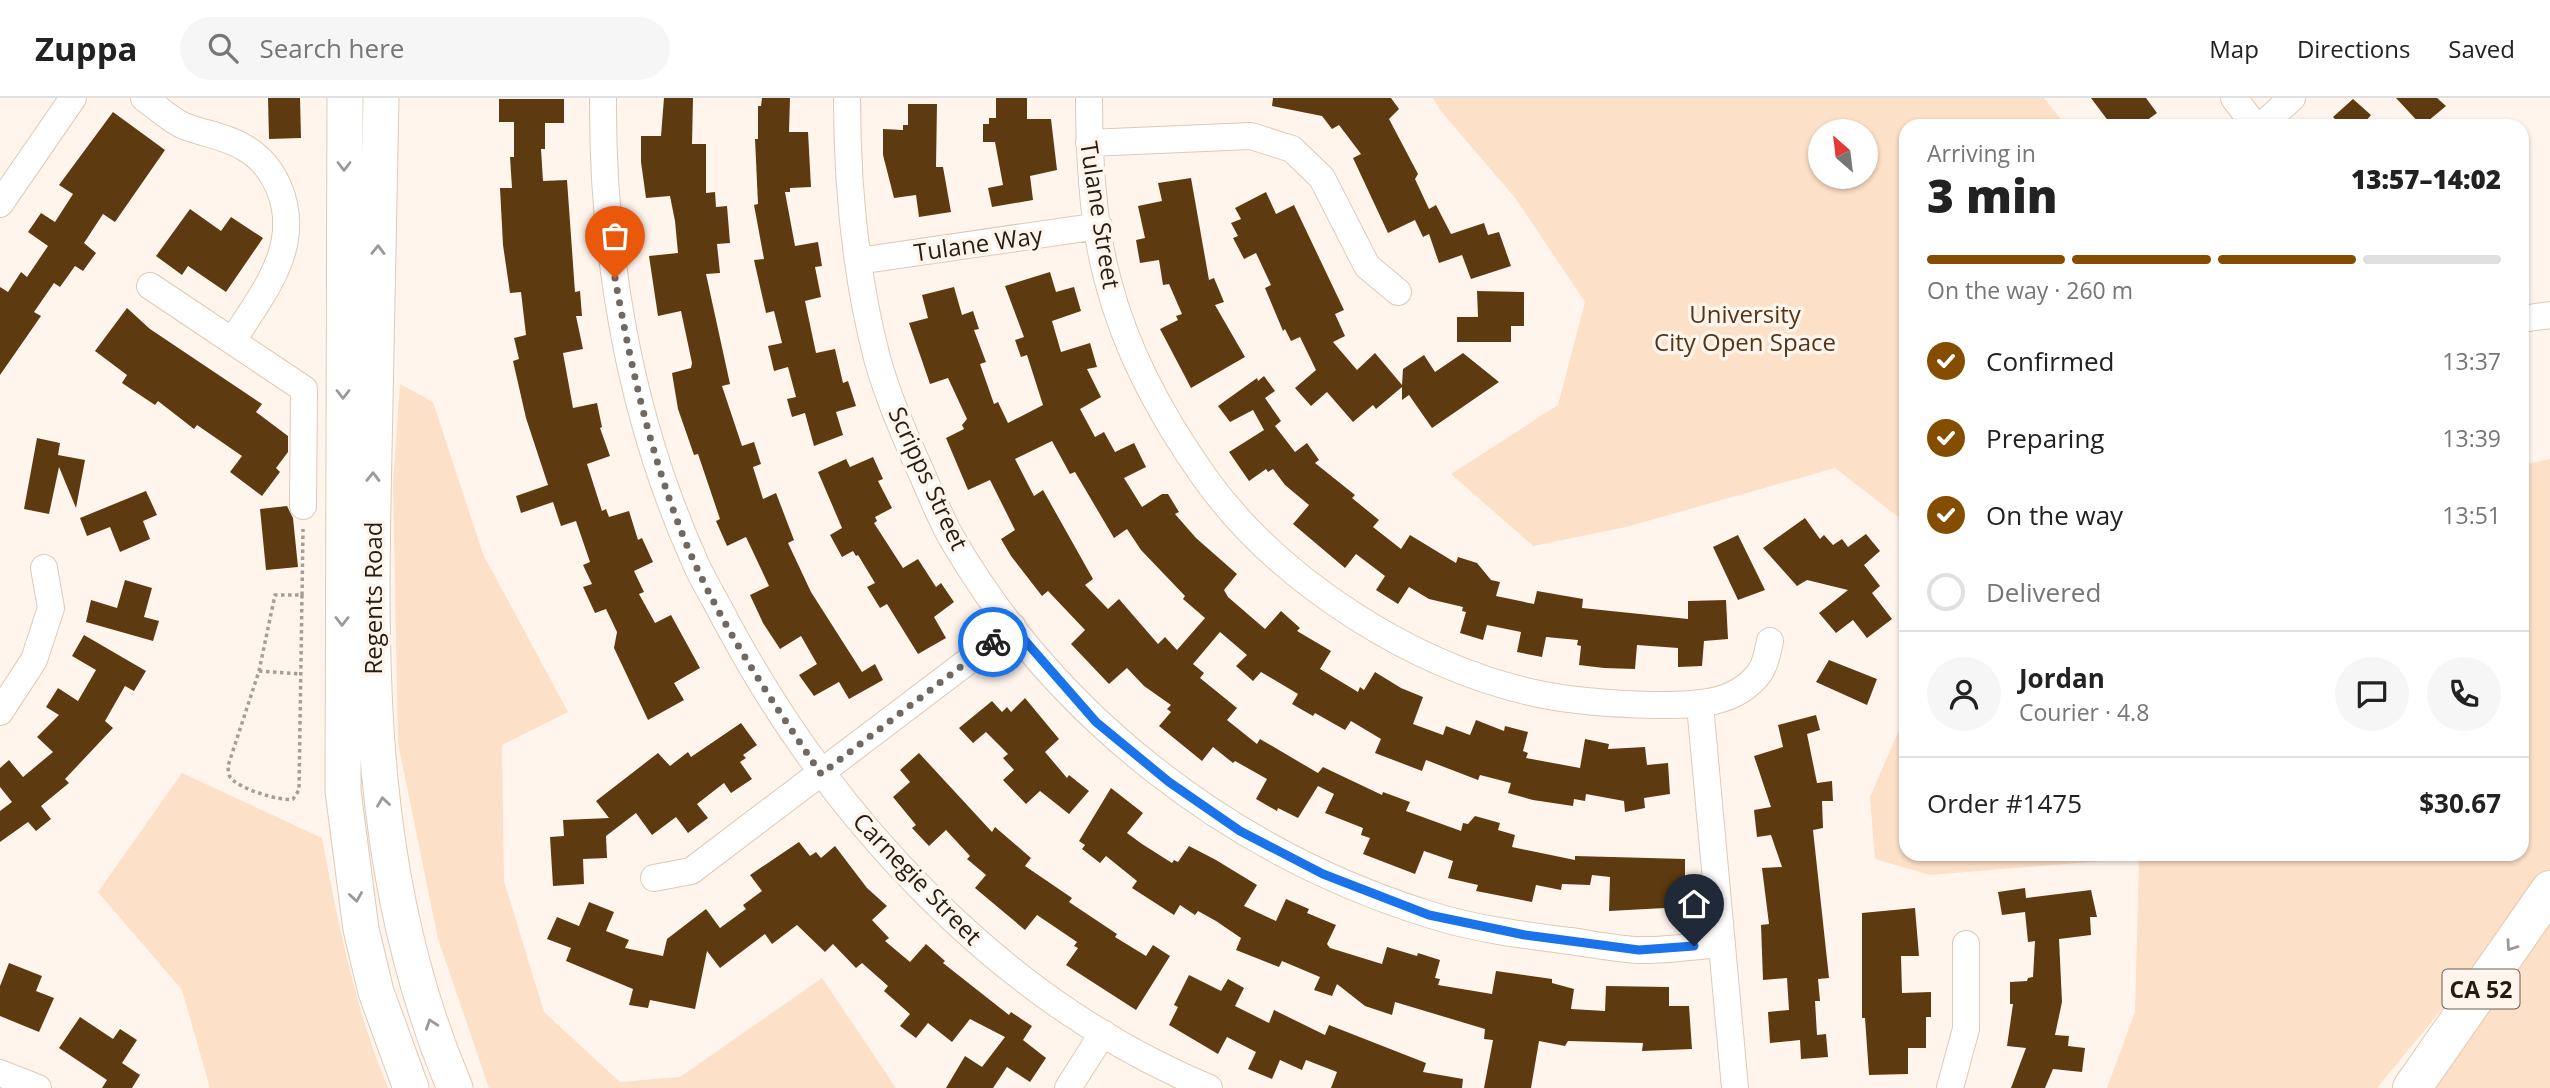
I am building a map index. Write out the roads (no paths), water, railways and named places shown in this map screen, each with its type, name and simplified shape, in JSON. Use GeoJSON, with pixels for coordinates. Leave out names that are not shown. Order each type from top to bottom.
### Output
{"type":"FeatureCollection","features":[{"type":"Feature","properties":{"kind":"highway","name":"CA 52"},"geometry":{"type":"LineString","coordinates":[[2412,1088],[2550,890]]}},
{"type":"Feature","properties":{"kind":"main road","name":"Regents Road"},"geometry":{"type":"LineString","coordinates":[[345,98],[343,791],[361,929],[376,992],[411,1088]]}},
{"type":"Feature","properties":{"kind":"main road","name":"Regents Road"},"geometry":{"type":"LineString","coordinates":[[381,98],[371,600],[374,728],[404,931],[419,991],[455,1088]]}},
{"type":"Feature","properties":{"kind":"street"},"geometry":{"type":"LineString","coordinates":[[0,204],[73,98]]}},
{"type":"Feature","properties":{"kind":"street"},"geometry":{"type":"LineString","coordinates":[[144,98],[183,125],[228,139],[248,149],[271,171],[286,207],[288,236],[277,270],[233,340]]}},
{"type":"Feature","properties":{"kind":"street","name":"Carnegie Street"},"geometry":{"type":"LineString","coordinates":[[603,98],[603,144],[611,256],[627,347],[650,443],[692,555],[757,677],[821,774],[888,854],[995,958],[1103,1033],[1179,1076],[1209,1088]]}},
{"type":"Feature","properties":{"kind":"street","name":"Scripps Street"},"geometry":{"type":"LineString","coordinates":[[847,98],[847,174],[858,261],[878,359],[906,440],[951,536],[1013,627],[1096,722],[1169,782],[1240,831],[1323,874],[1429,915],[1525,935],[1639,950],[1721,944]]}},
{"type":"Feature","properties":{"kind":"street","name":"Tulane Street"},"geometry":{"type":"LineString","coordinates":[[1089,98],[1089,143],[1107,280],[1134,356],[1167,419],[1206,480],[1264,546],[1333,602],[1410,647],[1473,675],[1545,695],[1620,704],[1700,705],[1735,695],[1761,671],[1770,641]]}},
{"type":"Feature","properties":{"kind":"street"},"geometry":{"type":"LineString","coordinates":[[2234,98],[2250,119]]}},
{"type":"Feature","properties":{"kind":"street"},"geometry":{"type":"LineString","coordinates":[[2269,119],[2292,98]]}},
{"type":"Feature","properties":{"kind":"street"},"geometry":{"type":"LineString","coordinates":[[1089,143],[1251,136],[1292,149],[1322,178],[1367,266],[1398,292]]}},
{"type":"Feature","properties":{"kind":"street","name":"Tulane Way"},"geometry":{"type":"LineString","coordinates":[[858,261],[1099,226]]}},
{"type":"Feature","properties":{"kind":"street"},"geometry":{"type":"LineString","coordinates":[[149,286],[304,389],[303,506]]}},
{"type":"Feature","properties":{"kind":"street"},"geometry":{"type":"LineString","coordinates":[[2529,319],[2550,315]]}},
{"type":"Feature","properties":{"kind":"street"},"geometry":{"type":"LineString","coordinates":[[0,712],[34,660],[51,608],[44,568]]}},
{"type":"Feature","properties":{"kind":"street"},"geometry":{"type":"LineString","coordinates":[[654,878],[691,871],[1013,627]]}},
{"type":"Feature","properties":{"kind":"street"},"geometry":{"type":"LineString","coordinates":[[1700,705],[1734,1088]]}},
{"type":"Feature","properties":{"kind":"street"},"geometry":{"type":"LineString","coordinates":[[1950,1088],[1966,1029],[1966,944]]}},
{"type":"Feature","properties":{"kind":"street"},"geometry":{"type":"LineString","coordinates":[[1068,1088],[1103,1033]]}},
{"type":"Feature","properties":{"kind":"street"},"geometry":{"type":"LineString","coordinates":[[0,1073],[38,1088]]}},
{"type":"Feature","properties":{"kind":"park label","name":"University City Open Space"},"geometry":{"type":"Point","coordinates":[1745,327]}}]}
